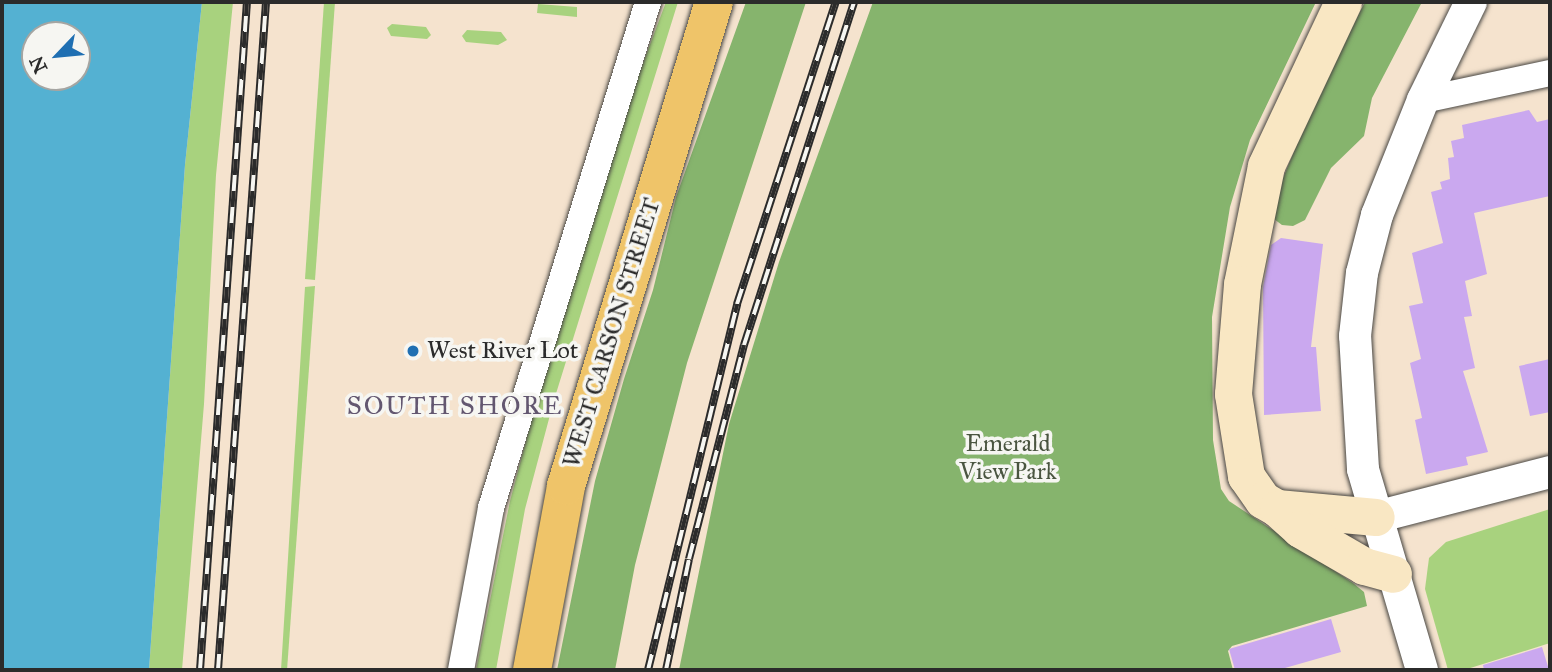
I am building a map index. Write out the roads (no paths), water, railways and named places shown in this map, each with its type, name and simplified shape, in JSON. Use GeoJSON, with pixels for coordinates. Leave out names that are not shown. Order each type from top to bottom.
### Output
{"type":"FeatureCollection","features":[{"type":"Feature","properties":{"kind":"main road","name":"WEST CARSON STREET"},"geometry":{"type":"LineString","coordinates":[[532,670],[566,486],[714,2]]}},
{"type":"Feature","properties":{"kind":"main road"},"geometry":{"type":"LineString","coordinates":[[1343,2],[1266,166],[1242,284],[1233,394],[1241,456],[1253,490],[1300,529],[1364,566],[1393,574]]}},
{"type":"Feature","properties":{"kind":"main road"},"geometry":{"type":"LineString","coordinates":[[1277,508],[1376,517]]}},
{"type":"Feature","properties":{"kind":"street"},"geometry":{"type":"LineString","coordinates":[[461,670],[491,508],[648,2]]}},
{"type":"Feature","properties":{"kind":"street"},"geometry":{"type":"LineString","coordinates":[[1422,670],[1363,469],[1356,384],[1362,273],[1377,215],[1423,100],[1471,2]]}},
{"type":"Feature","properties":{"kind":"street"},"geometry":{"type":"LineString","coordinates":[[1423,100],[1550,74]]}},
{"type":"Feature","properties":{"kind":"street"},"geometry":{"type":"LineString","coordinates":[[1376,517],[1550,472]]}},
{"type":"Feature","properties":{"kind":"water"},"geometry":{"type":"Polygon","coordinates":[[[2,2],[202,2],[185,165],[149,670],[2,670],[2,2]]]}},
{"type":"Feature","properties":{"kind":"railway"},"geometry":{"type":"LineString","coordinates":[[200,670],[247,2]]}},
{"type":"Feature","properties":{"kind":"railway"},"geometry":{"type":"LineString","coordinates":[[218,670],[266,2]]}},
{"type":"Feature","properties":{"kind":"railway"},"geometry":{"type":"LineString","coordinates":[[648,670],[737,304],[836,2]]}},
{"type":"Feature","properties":{"kind":"railway"},"geometry":{"type":"LineString","coordinates":[[666,670],[689,559],[744,345],[854,2]]}},
{"type":"Feature","properties":{"kind":"place","name":"West River Lot"},"geometry":{"type":"Point","coordinates":[413,351]}},
{"type":"Feature","properties":{"kind":"district","name":"SOUTH SHORE"},"geometry":{"type":"Point","coordinates":[455,406]}},
{"type":"Feature","properties":{"kind":"park label","name":"Emerald View Park"},"geometry":{"type":"Point","coordinates":[1008,458]}}]}
